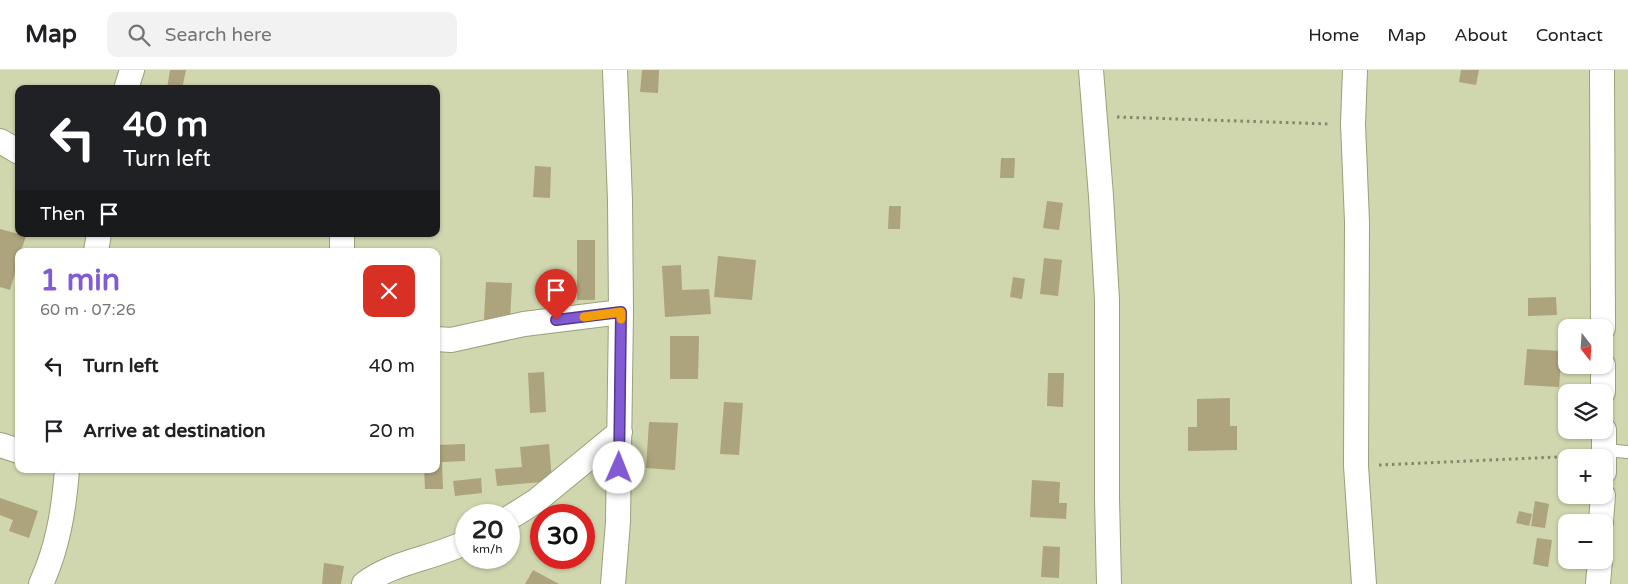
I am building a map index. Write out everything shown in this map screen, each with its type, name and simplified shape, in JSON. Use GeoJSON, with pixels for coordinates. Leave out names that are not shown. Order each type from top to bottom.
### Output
{"type":"FeatureCollection","features":[{"type":"Feature","properties":{"kind":"street"},"geometry":{"type":"LineString","coordinates":[[127,85],[132,70]]}},
{"type":"Feature","properties":{"kind":"street"},"geometry":{"type":"LineString","coordinates":[[613,584],[618,522],[621,312],[620,200],[614,70]]}},
{"type":"Feature","properties":{"kind":"street"},"geometry":{"type":"LineString","coordinates":[[1091,70],[1107,300],[1109,584]]}},
{"type":"Feature","properties":{"kind":"street"},"geometry":{"type":"LineString","coordinates":[[1355,70],[1354,124],[1357,222],[1356,466],[1364,584]]}},
{"type":"Feature","properties":{"kind":"street"},"geometry":{"type":"LineString","coordinates":[[1602,70],[1603,319]]}},
{"type":"Feature","properties":{"kind":"street"},"geometry":{"type":"LineString","coordinates":[[0,141],[15,150]]}},
{"type":"Feature","properties":{"kind":"street"},"geometry":{"type":"LineString","coordinates":[[440,339],[451,340],[524,324],[621,312]]}},
{"type":"Feature","properties":{"kind":"street"},"geometry":{"type":"LineString","coordinates":[[520,511],[536,502],[620,432]]}},
{"type":"Feature","properties":{"kind":"street"},"geometry":{"type":"LineString","coordinates":[[0,445],[15,450]]}},
{"type":"Feature","properties":{"kind":"street"},"geometry":{"type":"LineString","coordinates":[[41,584],[61,525],[67,473]]}},
{"type":"Feature","properties":{"kind":"street"},"geometry":{"type":"LineString","coordinates":[[364,584],[393,568],[455,547]]}},
{"type":"Feature","properties":{"kind":"street"},"geometry":{"type":"LineString","coordinates":[[1598,584],[1599,569]]}},
{"type":"Feature","properties":{"kind":"lane"},"geometry":{"type":"LineString","coordinates":[[1613,452],[1628,452]]}},
{"type":"Feature","properties":{"kind":"path"},"geometry":{"type":"LineString","coordinates":[[1094,116],[1354,124]]}},
{"type":"Feature","properties":{"kind":"path"},"geometry":{"type":"LineString","coordinates":[[1356,466],[1558,455]]}},
{"type":"Feature","properties":{"kind":"building"},"geometry":{"type":"Polygon","coordinates":[[[170,70],[186,70],[183,85],[168,85],[170,70]]]}},
{"type":"Feature","properties":{"kind":"building"},"geometry":{"type":"Polygon","coordinates":[[[642,70],[659,70],[658,93],[640,92],[642,70]]]}},
{"type":"Feature","properties":{"kind":"building"},"geometry":{"type":"Polygon","coordinates":[[[1461,70],[1479,70],[1476,85],[1459,82],[1461,70]]]}},
{"type":"Feature","properties":{"kind":"building"},"geometry":{"type":"Polygon","coordinates":[[[1001,158],[1015,158],[1014,178],[1000,178],[1001,158]]]}},
{"type":"Feature","properties":{"kind":"building"},"geometry":{"type":"Polygon","coordinates":[[[535,166],[551,167],[550,198],[533,197],[535,166]]]}},
{"type":"Feature","properties":{"kind":"building"},"geometry":{"type":"Polygon","coordinates":[[[1047,201],[1063,203],[1059,230],[1043,228],[1047,201]]]}},
{"type":"Feature","properties":{"kind":"building"},"geometry":{"type":"Polygon","coordinates":[[[889,206],[901,206],[900,229],[888,229],[889,206]]]}},
{"type":"Feature","properties":{"kind":"building"},"geometry":{"type":"Polygon","coordinates":[[[0,229],[15,233],[15,237],[26,237],[22,248],[15,248],[15,273],[10,290],[0,287],[0,229]]]}},
{"type":"Feature","properties":{"kind":"building"},"geometry":{"type":"Polygon","coordinates":[[[577,240],[595,240],[595,300],[577,300],[577,240]]]}},
{"type":"Feature","properties":{"kind":"building"},"geometry":{"type":"Polygon","coordinates":[[[718,256],[756,260],[752,300],[714,297],[718,256]]]}},
{"type":"Feature","properties":{"kind":"building"},"geometry":{"type":"Polygon","coordinates":[[[1044,258],[1062,260],[1058,296],[1040,294],[1044,258]]]}},
{"type":"Feature","properties":{"kind":"building"},"geometry":{"type":"Polygon","coordinates":[[[681,265],[682,290],[709,289],[711,314],[665,317],[662,266],[681,265]]]}},
{"type":"Feature","properties":{"kind":"building"},"geometry":{"type":"Polygon","coordinates":[[[1013,277],[1025,279],[1022,299],[1010,297],[1013,277]]]}},
{"type":"Feature","properties":{"kind":"building"},"geometry":{"type":"Polygon","coordinates":[[[486,282],[512,283],[510,320],[484,319],[486,282]]]}},
{"type":"Feature","properties":{"kind":"building"},"geometry":{"type":"Polygon","coordinates":[[[1556,297],[1557,315],[1528,316],[1528,298],[1556,297]]]}},
{"type":"Feature","properties":{"kind":"building"},"geometry":{"type":"Polygon","coordinates":[[[670,336],[699,336],[698,379],[670,379],[670,336]]]}},
{"type":"Feature","properties":{"kind":"building"},"geometry":{"type":"Polygon","coordinates":[[[1527,349],[1558,351],[1558,374],[1560,374],[1558,387],[1524,385],[1527,349]]]}},
{"type":"Feature","properties":{"kind":"building"},"geometry":{"type":"Polygon","coordinates":[[[544,372],[546,412],[530,413],[528,373],[544,372]]]}},
{"type":"Feature","properties":{"kind":"building"},"geometry":{"type":"Polygon","coordinates":[[[1048,373],[1064,373],[1063,407],[1047,406],[1048,373]]]}},
{"type":"Feature","properties":{"kind":"building"},"geometry":{"type":"Polygon","coordinates":[[[1230,398],[1230,426],[1237,426],[1237,450],[1188,451],[1188,427],[1197,427],[1197,399],[1230,398]]]}},
{"type":"Feature","properties":{"kind":"building"},"geometry":{"type":"Polygon","coordinates":[[[724,402],[743,403],[739,455],[720,454],[724,402]]]}},
{"type":"Feature","properties":{"kind":"building"},"geometry":{"type":"Polygon","coordinates":[[[649,422],[678,423],[675,470],[646,468],[649,422]]]}},
{"type":"Feature","properties":{"kind":"building"},"geometry":{"type":"Polygon","coordinates":[[[465,444],[465,461],[442,462],[443,489],[425,489],[424,473],[440,473],[440,445],[465,444]]]}},
{"type":"Feature","properties":{"kind":"building"},"geometry":{"type":"Polygon","coordinates":[[[549,444],[552,481],[497,486],[495,469],[522,467],[520,447],[549,444]]]}},
{"type":"Feature","properties":{"kind":"building"},"geometry":{"type":"Polygon","coordinates":[[[481,478],[482,493],[455,496],[453,481],[481,478]]]}},
{"type":"Feature","properties":{"kind":"building"},"geometry":{"type":"Polygon","coordinates":[[[1032,480],[1060,482],[1059,503],[1067,503],[1066,519],[1030,517],[1032,480]]]}},
{"type":"Feature","properties":{"kind":"building"},"geometry":{"type":"Polygon","coordinates":[[[0,498],[38,511],[29,538],[9,531],[13,520],[0,515],[0,498]]]}},
{"type":"Feature","properties":{"kind":"building"},"geometry":{"type":"Polygon","coordinates":[[[1535,501],[1549,504],[1545,528],[1531,526],[1535,501]]]}},
{"type":"Feature","properties":{"kind":"building"},"geometry":{"type":"Polygon","coordinates":[[[1519,511],[1532,514],[1529,526],[1516,523],[1519,511]]]}},
{"type":"Feature","properties":{"kind":"building"},"geometry":{"type":"Polygon","coordinates":[[[1537,538],[1552,540],[1548,567],[1533,564],[1537,538]]]}},
{"type":"Feature","properties":{"kind":"building"},"geometry":{"type":"Polygon","coordinates":[[[1043,546],[1060,547],[1059,578],[1041,577],[1043,546]]]}},
{"type":"Feature","properties":{"kind":"building"},"geometry":{"type":"Polygon","coordinates":[[[324,563],[344,566],[341,584],[322,584],[324,563]]]}},
{"type":"Feature","properties":{"kind":"building"},"geometry":{"type":"Polygon","coordinates":[[[533,570],[559,584],[525,584],[533,570]]]}},
{"type":"Feature","properties":{"kind":"slow traffic"},"geometry":{"type":"LineString","coordinates":[[584,317],[621,312],[621,319]]}},
{"type":"Feature","properties":{"kind":"route"},"geometry":{"type":"LineString","coordinates":[[556,320],[621,312],[619,468]]}}]}
